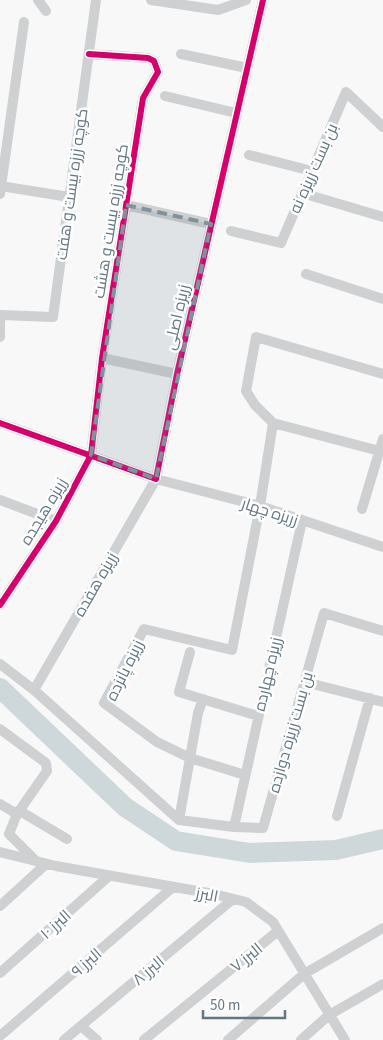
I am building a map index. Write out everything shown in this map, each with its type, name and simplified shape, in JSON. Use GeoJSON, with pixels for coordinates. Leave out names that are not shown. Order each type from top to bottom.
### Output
{"type":"FeatureCollection","features":[{"type":"Feature","properties":{"kind":"street"},"geometry":{"type":"LineString","coordinates":[[38,0],[46,11]]}},
{"type":"Feature","properties":{"kind":"street","name":"کوچه زرزه بیست و هفت"},"geometry":{"type":"LineString","coordinates":[[1,315],[53,317],[96,0]]}},
{"type":"Feature","properties":{"kind":"street"},"geometry":{"type":"LineString","coordinates":[[151,0],[218,10],[246,0]]}},
{"type":"Feature","properties":{"kind":"street","name":"زریزه اصلی"},"geometry":{"type":"LineString","coordinates":[[156,478],[176,374],[263,0]]}},
{"type":"Feature","properties":{"kind":"street"},"geometry":{"type":"LineString","coordinates":[[24,22],[0,188],[69,197]]}},
{"type":"Feature","properties":{"kind":"street","name":"کوچه زرزه بیست و هشت"},"geometry":{"type":"LineString","coordinates":[[88,54],[148,58],[157,66],[158,72],[143,98],[102,358],[91,455]]}},
{"type":"Feature","properties":{"kind":"street"},"geometry":{"type":"LineString","coordinates":[[182,54],[247,68]]}},
{"type":"Feature","properties":{"kind":"street","name":"بن بست زریزه نه"},"geometry":{"type":"LineString","coordinates":[[231,231],[280,243],[346,92],[383,127]]}},
{"type":"Feature","properties":{"kind":"street"},"geometry":{"type":"LineString","coordinates":[[165,96],[236,113]]}},
{"type":"Feature","properties":{"kind":"street"},"geometry":{"type":"LineString","coordinates":[[249,155],[312,171]]}},
{"type":"Feature","properties":{"kind":"street"},"geometry":{"type":"LineString","coordinates":[[302,193],[383,217]]}},
{"type":"Feature","properties":{"kind":"street"},"geometry":{"type":"LineString","coordinates":[[126,205],[211,224]]}},
{"type":"Feature","properties":{"kind":"street"},"geometry":{"type":"LineString","coordinates":[[306,274],[383,299]]}},
{"type":"Feature","properties":{"kind":"street"},"geometry":{"type":"LineString","coordinates":[[0,337],[1,315]]}},
{"type":"Feature","properties":{"kind":"street"},"geometry":{"type":"LineString","coordinates":[[381,452],[273,423],[255,405],[246,391],[256,337],[383,374]]}},
{"type":"Feature","properties":{"kind":"street"},"geometry":{"type":"LineString","coordinates":[[102,358],[176,374]]}},
{"type":"Feature","properties":{"kind":"street"},"geometry":{"type":"LineString","coordinates":[[0,423],[156,478]]}},
{"type":"Feature","properties":{"kind":"street"},"geometry":{"type":"LineString","coordinates":[[260,506],[273,423]]}},
{"type":"Feature","properties":{"kind":"street"},"geometry":{"type":"LineString","coordinates":[[362,509],[381,452],[383,439]]}},
{"type":"Feature","properties":{"kind":"street","name":"زریزه هیجده"},"geometry":{"type":"LineString","coordinates":[[0,605],[56,521],[91,455]]}},
{"type":"Feature","properties":{"kind":"street","name":"زریزه چهار"},"geometry":{"type":"LineString","coordinates":[[156,478],[260,506],[383,547]]}},
{"type":"Feature","properties":{"kind":"street","name":"زریزه هفده"},"geometry":{"type":"LineString","coordinates":[[34,690],[156,478]]}},
{"type":"Feature","properties":{"kind":"street"},"geometry":{"type":"LineString","coordinates":[[0,500],[56,521]]}},
{"type":"Feature","properties":{"kind":"street","name":"زریزه پانزده"},"geometry":{"type":"LineString","coordinates":[[245,775],[190,758],[157,742],[104,703],[144,629],[232,650],[260,506]]}},
{"type":"Feature","properties":{"kind":"street","name":"زریزه چهارده"},"geometry":{"type":"LineString","coordinates":[[234,827],[302,520]]}},
{"type":"Feature","properties":{"kind":"street","name":"بن بست زریزه دوازده"},"geometry":{"type":"LineString","coordinates":[[179,820],[234,827],[263,828],[324,613],[383,631]]}},
{"type":"Feature","properties":{"kind":"street"},"geometry":{"type":"LineString","coordinates":[[190,652],[179,692],[258,716]]}},
{"type":"Feature","properties":{"kind":"street"},"geometry":{"type":"LineString","coordinates":[[0,664],[34,690],[179,820]]}},
{"type":"Feature","properties":{"kind":"street"},"geometry":{"type":"LineString","coordinates":[[305,682],[383,702]]}},
{"type":"Feature","properties":{"kind":"street"},"geometry":{"type":"LineString","coordinates":[[337,816],[370,698]]}},
{"type":"Feature","properties":{"kind":"street"},"geometry":{"type":"LineString","coordinates":[[179,820],[202,700]]}},
{"type":"Feature","properties":{"kind":"street"},"geometry":{"type":"LineString","coordinates":[[0,729],[46,762],[48,767],[18,812],[9,834],[41,863],[0,906]]}},
{"type":"Feature","properties":{"kind":"street"},"geometry":{"type":"LineString","coordinates":[[0,804],[67,839]]}},
{"type":"Feature","properties":{"kind":"street","name":"البرز"},"geometry":{"type":"LineString","coordinates":[[0,852],[41,863],[246,902],[273,922],[345,1040]]}},
{"type":"Feature","properties":{"kind":"street","name":"البرز ۱۰"},"geometry":{"type":"LineString","coordinates":[[0,973],[109,876]]}},
{"type":"Feature","properties":{"kind":"street","name":"البرز ۹"},"geometry":{"type":"LineString","coordinates":[[0,1036],[173,887]]}},
{"type":"Feature","properties":{"kind":"street","name":"البرز ۸"},"geometry":{"type":"LineString","coordinates":[[64,1040],[233,899]]}},
{"type":"Feature","properties":{"kind":"street"},"geometry":{"type":"LineString","coordinates":[[228,1040],[304,974],[383,928]]}},
{"type":"Feature","properties":{"kind":"street","name":"البرز ۷"},"geometry":{"type":"LineString","coordinates":[[144,1040],[278,931]]}},
{"type":"Feature","properties":{"kind":"street"},"geometry":{"type":"LineString","coordinates":[[301,1040],[330,1015],[383,984]]}},
{"type":"Feature","properties":{"kind":"street"},"geometry":{"type":"LineString","coordinates":[[81,1026],[97,1040]]}},
{"type":"Feature","properties":{"kind":"highlighted area"},"geometry":{"type":"Polygon","coordinates":[[[126,205],[211,224],[156,479],[91,455],[126,205]]]}},
{"type":"Feature","properties":{"kind":"waterway"},"geometry":{"type":"LineString","coordinates":[[0,688],[125,807],[176,841],[250,853],[336,850],[383,839]]}},
{"type":"Feature","properties":{"kind":"cycle path"},"geometry":{"type":"LineString","coordinates":[[0,423],[156,479],[177,374],[263,0]]}},
{"type":"Feature","properties":{"kind":"cycle path"},"geometry":{"type":"LineString","coordinates":[[0,605],[56,521],[91,455],[102,358],[143,98],[158,72],[154,61],[148,58],[89,54]]}}]}
